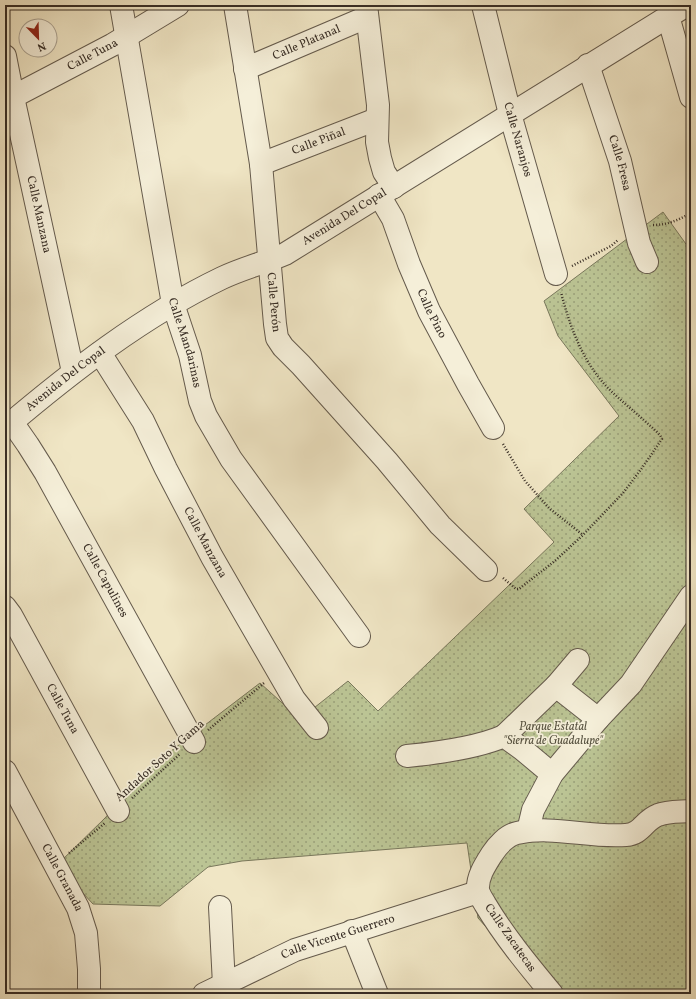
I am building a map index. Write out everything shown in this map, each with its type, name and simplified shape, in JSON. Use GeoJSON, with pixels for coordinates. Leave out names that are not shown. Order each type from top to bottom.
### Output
{"type":"FeatureCollection","features":[{"type":"Feature","properties":{"kind":"street","name":"Calle Mandarinas"},"geometry":{"type":"LineString","coordinates":[[121,5],[173,304],[190,355],[200,400],[206,416],[231,458],[359,636]]}},
{"type":"Feature","properties":{"kind":"street","name":"Calle Tuna"},"geometry":{"type":"LineString","coordinates":[[9,99],[127,36],[178,5]]}},
{"type":"Feature","properties":{"kind":"street","name":"Calle Perón"},"geometry":{"type":"LineString","coordinates":[[235,5],[261,164],[277,338],[283,347],[301,365],[386,461],[440,526],[486,570]]}},
{"type":"Feature","properties":{"kind":"street","name":"Calle Naranjos"},"geometry":{"type":"LineString","coordinates":[[483,5],[510,114],[556,274]]}},
{"type":"Feature","properties":{"kind":"street","name":"Avenida Del Copal"},"geometry":{"type":"LineString","coordinates":[[8,425],[73,372],[173,304],[222,278],[246,268],[270,261],[302,244],[588,65],[687,5]]}},
{"type":"Feature","properties":{"kind":"street","name":"Calle Platanal"},"geometry":{"type":"LineString","coordinates":[[245,69],[367,11]]}},
{"type":"Feature","properties":{"kind":"street"},"geometry":{"type":"LineString","coordinates":[[367,11],[378,106],[377,142],[387,191]]}},
{"type":"Feature","properties":{"kind":"street"},"geometry":{"type":"LineString","coordinates":[[668,16],[691,97]]}},
{"type":"Feature","properties":{"kind":"street","name":"Calle Manzana"},"geometry":{"type":"LineString","coordinates":[[5,56],[9,99],[73,372]]}},
{"type":"Feature","properties":{"kind":"street","name":"Calle Fresa"},"geometry":{"type":"LineString","coordinates":[[588,65],[620,161],[639,244],[647,262]]}},
{"type":"Feature","properties":{"kind":"street","name":"Calle Piñal"},"geometry":{"type":"LineString","coordinates":[[261,164],[377,119]]}},
{"type":"Feature","properties":{"kind":"street","name":"Calle Pino"},"geometry":{"type":"LineString","coordinates":[[387,191],[393,219],[408,264],[429,311],[493,428]]}},
{"type":"Feature","properties":{"kind":"street","name":"Calle Manzana"},"geometry":{"type":"LineString","coordinates":[[100,353],[143,421],[166,469],[212,557],[278,672],[294,699],[317,728]]}},
{"type":"Feature","properties":{"kind":"street","name":"Calle Capulines"},"geometry":{"type":"LineString","coordinates":[[8,425],[28,444],[45,472],[194,742]]}},
{"type":"Feature","properties":{"kind":"street"},"geometry":{"type":"LineString","coordinates":[[691,596],[631,684],[598,719],[552,774],[533,810],[528,831],[571,832],[598,836],[631,835],[638,832],[651,819],[658,815],[691,811]]}},
{"type":"Feature","properties":{"kind":"street","name":"Calle Tuna"},"geometry":{"type":"LineString","coordinates":[[5,607],[11,614],[118,811]]}},
{"type":"Feature","properties":{"kind":"street"},"geometry":{"type":"LineString","coordinates":[[407,756],[482,744],[504,736],[556,686],[578,660]]}},
{"type":"Feature","properties":{"kind":"street"},"geometry":{"type":"LineString","coordinates":[[556,686],[598,719]]}},
{"type":"Feature","properties":{"kind":"street"},"geometry":{"type":"LineString","coordinates":[[504,736],[552,774]]}},
{"type":"Feature","properties":{"kind":"street","name":"Calle Granada"},"geometry":{"type":"LineString","coordinates":[[5,771],[78,908],[86,933],[89,969],[89,994]]}},
{"type":"Feature","properties":{"kind":"street","name":"Calle Zacatecas"},"geometry":{"type":"LineString","coordinates":[[528,831],[511,834],[496,849],[484,866],[479,881],[478,892],[490,913],[552,994]]}},
{"type":"Feature","properties":{"kind":"street","name":"Calle Vicente Guerrero"},"geometry":{"type":"LineString","coordinates":[[204,994],[226,989],[295,950],[478,892]]}},
{"type":"Feature","properties":{"kind":"street"},"geometry":{"type":"LineString","coordinates":[[220,907],[226,989]]}},
{"type":"Feature","properties":{"kind":"street"},"geometry":{"type":"LineString","coordinates":[[352,931],[377,994]]}},
{"type":"Feature","properties":{"kind":"path"},"geometry":{"type":"LineString","coordinates":[[486,570],[502,578],[516,589],[519,588],[556,560],[583,535],[623,493],[660,443],[662,438],[657,432],[611,391],[597,375],[584,356],[567,316],[556,274],[611,246],[635,228],[675,222],[691,213]]}},
{"type":"Feature","properties":{"kind":"path"},"geometry":{"type":"LineString","coordinates":[[493,428],[525,481],[549,508],[583,535]]}},
{"type":"Feature","properties":{"kind":"path","name":"Andador Soto Y Gama"},"geometry":{"type":"LineString","coordinates":[[55,865],[118,811],[194,742],[278,672]]}},
{"type":"Feature","properties":{"kind":"green space","name":"Parque Estatal \"Sierra de Guadalupe\""},"geometry":{"type":"Polygon","coordinates":[[[663,212],[691,251],[691,994],[546,994],[478,918],[467,843],[242,861],[208,867],[160,906],[93,904],[57,865],[105,818],[154,764],[260,683],[300,719],[348,681],[378,711],[554,542],[524,509],[619,416],[558,336],[544,301],[663,212]]]}}]}
